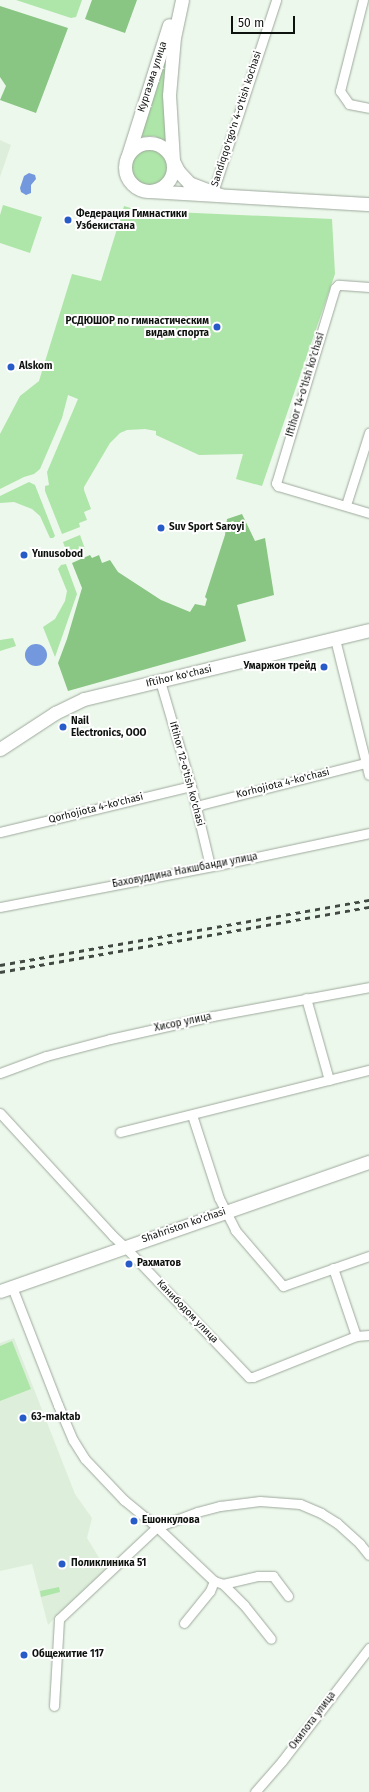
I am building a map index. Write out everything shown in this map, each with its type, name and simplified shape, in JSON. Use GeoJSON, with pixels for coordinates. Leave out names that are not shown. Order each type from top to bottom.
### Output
{"type":"FeatureCollection","features":[{"type":"Feature","properties":{"kind":"main road","name":"Кургазма улица"},"geometry":{"type":"LineString","coordinates":[[128,155],[172,15],[181,0]]}},
{"type":"Feature","properties":{"kind":"main road","name":"Кургазма улица"},"geometry":{"type":"LineString","coordinates":[[173,161],[169,95],[174,38],[181,0]]}},
{"type":"Feature","properties":{"kind":"main road"},"geometry":{"type":"LineString","coordinates":[[217,194],[189,183],[178,171],[164,148],[149,143],[133,148],[128,155],[125,167],[128,179],[132,185],[148,191],[369,204]]}},
{"type":"Feature","properties":{"kind":"main road"},"geometry":{"type":"LineString","coordinates":[[148,191],[155,190],[168,182],[172,176],[173,161]]}},
{"type":"Feature","properties":{"kind":"main road","name":"Iftihor ko'chasi"},"geometry":{"type":"LineString","coordinates":[[0,749],[55,713],[76,702],[369,630]]}},
{"type":"Feature","properties":{"kind":"main road","name":"Shahriston ko'chasi"},"geometry":{"type":"LineString","coordinates":[[6,1289],[125,1246],[369,1162]]}},
{"type":"Feature","properties":{"kind":"street","name":"Sandiqqo'rgo'n 4-o'tish kochasi"},"geometry":{"type":"LineString","coordinates":[[217,194],[276,0]]}},
{"type":"Feature","properties":{"kind":"street"},"geometry":{"type":"LineString","coordinates":[[363,0],[340,91],[349,104],[369,108]]}},
{"type":"Feature","properties":{"kind":"street","name":"Iftihor 14-o'tish ko'chasi"},"geometry":{"type":"LineString","coordinates":[[346,505],[277,485],[336,286],[369,287]]}},
{"type":"Feature","properties":{"kind":"street"},"geometry":{"type":"LineString","coordinates":[[369,433],[346,505],[369,513]]}},
{"type":"Feature","properties":{"kind":"street"},"geometry":{"type":"LineString","coordinates":[[335,639],[368,762],[369,775]]}},
{"type":"Feature","properties":{"kind":"street","name":"Iftihor 12-o'tish ko'chasi"},"geometry":{"type":"LineString","coordinates":[[160,681],[191,786],[210,866]]}},
{"type":"Feature","properties":{"kind":"street","name":"Korhojiota 4-ko'chasi"},"geometry":{"type":"LineString","coordinates":[[196,806],[368,762]]}},
{"type":"Feature","properties":{"kind":"street","name":"Qorhojiota 4-ko'chasi"},"geometry":{"type":"LineString","coordinates":[[0,832],[191,786]]}},
{"type":"Feature","properties":{"kind":"street","name":"Баховуддина Накшбанди улица"},"geometry":{"type":"LineString","coordinates":[[0,907],[369,833]]}},
{"type":"Feature","properties":{"kind":"street","name":"Хисор улица"},"geometry":{"type":"LineString","coordinates":[[0,1073],[46,1056],[110,1039],[306,998],[369,987]]}},
{"type":"Feature","properties":{"kind":"street"},"geometry":{"type":"LineString","coordinates":[[306,998],[329,1080]]}},
{"type":"Feature","properties":{"kind":"street"},"geometry":{"type":"LineString","coordinates":[[120,1132],[369,1070]]}},
{"type":"Feature","properties":{"kind":"street","name":"Канибодом улица"},"geometry":{"type":"LineString","coordinates":[[0,1113],[113,1236],[125,1246],[249,1377],[253,1377],[356,1336]]}},
{"type":"Feature","properties":{"kind":"street"},"geometry":{"type":"LineString","coordinates":[[192,1115],[219,1198],[235,1230],[283,1286],[369,1256]]}},
{"type":"Feature","properties":{"kind":"street"},"geometry":{"type":"LineString","coordinates":[[334,1268],[356,1336],[369,1335]]}},
{"type":"Feature","properties":{"kind":"street"},"geometry":{"type":"LineString","coordinates":[[6,1289],[73,1440],[85,1459],[124,1500],[157,1527],[244,1605],[272,1639]]}},
{"type":"Feature","properties":{"kind":"street"},"geometry":{"type":"LineString","coordinates":[[54,1706],[59,1619],[157,1527],[202,1510],[220,1506],[260,1501],[300,1504],[321,1513],[337,1524],[360,1544],[369,1555]]}},
{"type":"Feature","properties":{"kind":"street"},"geometry":{"type":"LineString","coordinates":[[184,1623],[218,1582],[258,1576],[273,1576],[288,1596]]}},
{"type":"Feature","properties":{"kind":"street","name":"Окилота улица"},"geometry":{"type":"LineString","coordinates":[[255,1792],[282,1761],[369,1648]]}},
{"type":"Feature","properties":{"kind":"shaded area"},"geometry":{"type":"Polygon","coordinates":[[[0,140],[11,145],[0,177],[0,140]]]}},
{"type":"Feature","properties":{"kind":"shaded area","name":"63-maktab"},"geometry":{"type":"Polygon","coordinates":[[[14,1338],[75,1494],[92,1518],[87,1538],[106,1569],[48,1625],[32,1564],[0,1571],[0,1343],[14,1338]]]}},
{"type":"Feature","properties":{"kind":"green space"},"geometry":{"type":"Polygon","coordinates":[[[16,0],[82,0],[76,17],[71,18],[16,0]]]}},
{"type":"Feature","properties":{"kind":"green space"},"geometry":{"type":"Polygon","coordinates":[[[92,0],[137,0],[125,33],[85,19],[92,0]]]}},
{"type":"Feature","properties":{"kind":"green space"},"geometry":{"type":"Polygon","coordinates":[[[0,6],[68,28],[36,113],[0,100],[6,86],[0,77],[0,6]]]}},
{"type":"Feature","properties":{"kind":"green space"},"geometry":{"type":"Polygon","coordinates":[[[171,40],[166,142],[154,136],[140,137],[171,40]]]}},
{"type":"Feature","properties":{"kind":"green space"},"geometry":{"type":"Polygon","coordinates":[[[150,146],[158,148],[164,152],[168,158],[170,166],[168,174],[164,180],[158,184],[150,186],[142,184],[136,180],[132,174],[130,166],[132,158],[136,152],[142,148],[150,146]]]}},
{"type":"Feature","properties":{"kind":"green space"},"geometry":{"type":"Polygon","coordinates":[[[3,205],[42,217],[30,253],[0,243],[0,215],[3,205]]]}},
{"type":"Feature","properties":{"kind":"green space"},"geometry":{"type":"Polygon","coordinates":[[[124,206],[148,213],[151,211],[332,219],[335,274],[262,486],[236,479],[243,454],[199,455],[156,435],[156,431],[145,429],[127,430],[120,433],[110,443],[84,487],[91,509],[84,512],[87,520],[79,523],[80,527],[62,534],[45,491],[45,486],[49,485],[47,472],[78,399],[68,395],[62,418],[40,469],[34,474],[24,477],[0,489],[0,434],[20,396],[39,381],[72,274],[101,281],[124,206]]]}},
{"type":"Feature","properties":{"kind":"green space"},"geometry":{"type":"Polygon","coordinates":[[[29,482],[35,485],[55,536],[53,538],[50,538],[40,516],[32,509],[14,502],[0,503],[0,496],[29,482]]]}},
{"type":"Feature","properties":{"kind":"green space"},"geometry":{"type":"Polygon","coordinates":[[[242,514],[255,541],[265,538],[274,595],[237,605],[246,641],[68,691],[58,663],[67,639],[82,588],[72,563],[90,555],[92,558],[99,555],[102,563],[110,560],[118,572],[161,600],[190,612],[195,604],[205,606],[207,599],[205,597],[225,535],[227,519],[242,514]]]}},
{"type":"Feature","properties":{"kind":"green space"},"geometry":{"type":"Polygon","coordinates":[[[80,535],[85,549],[68,556],[63,542],[80,535]]]}},
{"type":"Feature","properties":{"kind":"green space"},"geometry":{"type":"Polygon","coordinates":[[[66,564],[77,594],[55,657],[43,627],[55,619],[65,601],[67,591],[58,569],[61,565],[66,564]]]}},
{"type":"Feature","properties":{"kind":"green space"},"geometry":{"type":"Polygon","coordinates":[[[13,638],[16,646],[0,651],[0,640],[13,638]]]}},
{"type":"Feature","properties":{"kind":"green space"},"geometry":{"type":"Polygon","coordinates":[[[12,1341],[31,1389],[0,1401],[0,1346],[12,1341]]]}},
{"type":"Feature","properties":{"kind":"green space"},"geometry":{"type":"Polygon","coordinates":[[[59,1587],[60,1592],[41,1597],[40,1591],[59,1587]]]}},
{"type":"Feature","properties":{"kind":"water"},"geometry":{"type":"Polygon","coordinates":[[[29,173],[35,175],[36,179],[31,185],[31,193],[26,195],[21,192],[20,188],[24,176],[29,173]]]}},
{"type":"Feature","properties":{"kind":"water"},"geometry":{"type":"Polygon","coordinates":[[[36,644],[44,647],[47,655],[44,663],[36,666],[28,663],[25,655],[28,647],[36,644]]]}},
{"type":"Feature","properties":{"kind":"railway"},"geometry":{"type":"LineString","coordinates":[[0,965],[369,900]]}},
{"type":"Feature","properties":{"kind":"railway"},"geometry":{"type":"LineString","coordinates":[[0,972],[369,907]]}},
{"type":"Feature","properties":{"kind":"place","name":"Федерация Гимнастики Узбекистана"},"geometry":{"type":"Point","coordinates":[68,220]}},
{"type":"Feature","properties":{"kind":"place","name":"РСДЮШОР по гимнастическим видам спорта"},"geometry":{"type":"Point","coordinates":[217,327]}},
{"type":"Feature","properties":{"kind":"place","name":"Alskom"},"geometry":{"type":"Point","coordinates":[11,367]}},
{"type":"Feature","properties":{"kind":"place","name":"Suv Sport Saroyi"},"geometry":{"type":"Point","coordinates":[161,528]}},
{"type":"Feature","properties":{"kind":"place","name":"Yunusobod"},"geometry":{"type":"Point","coordinates":[24,555]}},
{"type":"Feature","properties":{"kind":"place","name":"Умаржон трейд"},"geometry":{"type":"Point","coordinates":[324,667]}},
{"type":"Feature","properties":{"kind":"place","name":"Nail Electronics, ООО"},"geometry":{"type":"Point","coordinates":[63,727]}},
{"type":"Feature","properties":{"kind":"place","name":"Рахматов"},"geometry":{"type":"Point","coordinates":[129,1264]}},
{"type":"Feature","properties":{"kind":"place","name":"63-maktab"},"geometry":{"type":"Point","coordinates":[23,1418]}},
{"type":"Feature","properties":{"kind":"place","name":"Ешонкулова"},"geometry":{"type":"Point","coordinates":[134,1521]}},
{"type":"Feature","properties":{"kind":"place","name":"Поликлиника 51"},"geometry":{"type":"Point","coordinates":[62,1564]}},
{"type":"Feature","properties":{"kind":"place","name":"Общежитие 117"},"geometry":{"type":"Point","coordinates":[24,1655]}}]}
